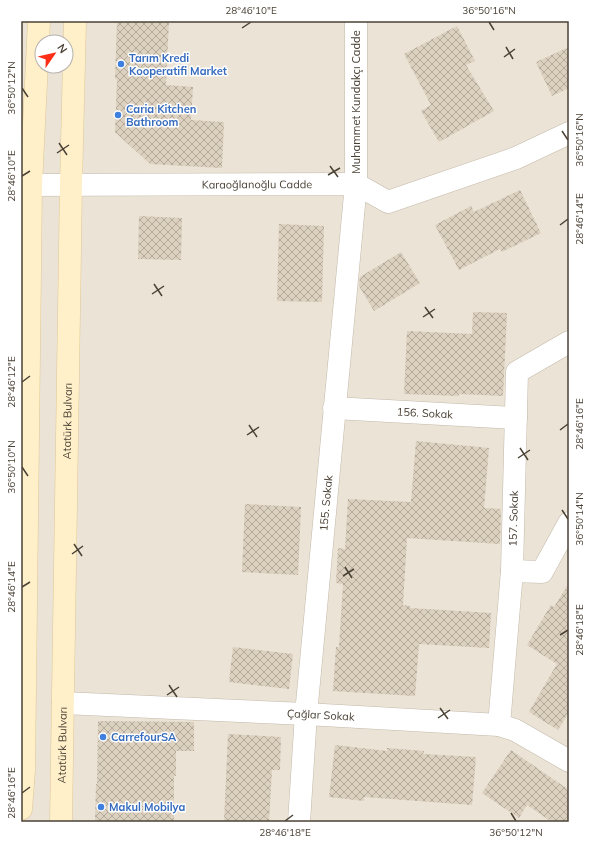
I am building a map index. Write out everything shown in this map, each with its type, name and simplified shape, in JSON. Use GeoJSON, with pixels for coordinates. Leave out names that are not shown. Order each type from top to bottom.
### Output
{"type":"FeatureCollection","features":[{"type":"Feature","properties":{"kind":"main road"},"geometry":{"type":"LineString","coordinates":[[21,809],[26,185],[39,21]]}},
{"type":"Feature","properties":{"kind":"main road","name":"Atatürk Bulvarı"},"geometry":{"type":"LineString","coordinates":[[61,822],[75,21]]}},
{"type":"Feature","properties":{"kind":"street","name":"Muhammet Kundakçı Cadde"},"geometry":{"type":"LineString","coordinates":[[356,21],[356,184]]}},
{"type":"Feature","properties":{"kind":"street","name":"Karaoğlanoğlu Cadde"},"geometry":{"type":"LineString","coordinates":[[26,185],[356,184],[388,202],[516,158],[569,133]]}},
{"type":"Feature","properties":{"kind":"street","name":"155. Sokak"},"geometry":{"type":"LineString","coordinates":[[299,822],[306,714],[356,184]]}},
{"type":"Feature","properties":{"kind":"street","name":"157. Sokak"},"geometry":{"type":"LineString","coordinates":[[499,725],[512,571],[517,372],[569,342]]}},
{"type":"Feature","properties":{"kind":"street","name":"156. Sokak"},"geometry":{"type":"LineString","coordinates":[[334,408],[516,418]]}},
{"type":"Feature","properties":{"kind":"street"},"geometry":{"type":"LineString","coordinates":[[512,571],[542,572],[569,524]]}},
{"type":"Feature","properties":{"kind":"street","name":"Çağlar Sokak"},"geometry":{"type":"LineString","coordinates":[[63,703],[306,714],[499,725],[515,730],[569,761]]}},
{"type":"Feature","properties":{"kind":"shaded area"},"geometry":{"type":"Polygon","coordinates":[[[21,21],[569,21],[569,822],[21,822],[21,21]]]}},
{"type":"Feature","properties":{"kind":"building"},"geometry":{"type":"Polygon","coordinates":[[[117,21],[169,21],[166,85],[193,87],[191,120],[224,122],[222,168],[150,164],[115,132],[117,21]]]}},
{"type":"Feature","properties":{"kind":"building"},"geometry":{"type":"Polygon","coordinates":[[[457,26],[475,61],[466,65],[494,111],[439,142],[421,111],[431,105],[404,54],[457,26]]]}},
{"type":"Feature","properties":{"kind":"building"},"geometry":{"type":"Polygon","coordinates":[[[569,47],[569,88],[552,96],[536,62],[569,47]]]}},
{"type":"Feature","properties":{"kind":"building"},"geometry":{"type":"Polygon","coordinates":[[[520,190],[541,233],[502,252],[500,249],[459,270],[435,225],[471,206],[474,212],[520,190]]]}},
{"type":"Feature","properties":{"kind":"building"},"geometry":{"type":"Polygon","coordinates":[[[139,216],[182,218],[181,260],[138,259],[139,216]]]}},
{"type":"Feature","properties":{"kind":"building"},"geometry":{"type":"Polygon","coordinates":[[[279,224],[324,226],[322,302],[277,301],[279,224]]]}},
{"type":"Feature","properties":{"kind":"building"},"geometry":{"type":"Polygon","coordinates":[[[401,252],[420,283],[374,311],[359,286],[360,277],[401,252]]]}},
{"type":"Feature","properties":{"kind":"building"},"geometry":{"type":"Polygon","coordinates":[[[473,312],[507,313],[503,396],[404,394],[407,331],[472,334],[473,312]]]}},
{"type":"Feature","properties":{"kind":"building"},"geometry":{"type":"Polygon","coordinates":[[[416,441],[489,448],[484,508],[501,509],[500,544],[407,538],[403,605],[410,606],[410,608],[491,613],[489,648],[419,644],[415,696],[333,691],[336,647],[339,647],[343,584],[336,583],[338,548],[345,549],[348,499],[411,502],[416,441]]]}},
{"type":"Feature","properties":{"kind":"building"},"geometry":{"type":"Polygon","coordinates":[[[245,504],[301,507],[298,575],[242,572],[245,504]]]}},
{"type":"Feature","properties":{"kind":"building"},"geometry":{"type":"Polygon","coordinates":[[[569,583],[569,712],[558,730],[529,712],[557,664],[527,645],[551,605],[554,607],[569,583]]]}},
{"type":"Feature","properties":{"kind":"building"},"geometry":{"type":"Polygon","coordinates":[[[233,647],[293,654],[289,689],[229,682],[233,647]]]}},
{"type":"Feature","properties":{"kind":"building"},"geometry":{"type":"Polygon","coordinates":[[[98,721],[194,722],[194,751],[176,751],[176,776],[174,776],[174,822],[95,822],[98,721]]]}},
{"type":"Feature","properties":{"kind":"building"},"geometry":{"type":"Polygon","coordinates":[[[228,734],[281,737],[280,770],[272,770],[269,822],[224,822],[228,734]]]}},
{"type":"Feature","properties":{"kind":"building"},"geometry":{"type":"Polygon","coordinates":[[[335,745],[387,751],[387,748],[424,751],[423,754],[476,757],[472,805],[364,797],[364,801],[329,797],[335,745]]]}},
{"type":"Feature","properties":{"kind":"building"},"geometry":{"type":"Polygon","coordinates":[[[511,750],[569,790],[569,822],[552,822],[527,805],[519,818],[482,793],[511,750]]]}},
{"type":"Feature","properties":{"kind":"place","name":"Tarım Kredi Kooperatifi Market"},"geometry":{"type":"Point","coordinates":[121,64]}},
{"type":"Feature","properties":{"kind":"place","name":"Caria Kitchen Bathroom"},"geometry":{"type":"Point","coordinates":[118,115]}},
{"type":"Feature","properties":{"kind":"place","name":"CarrefourSA"},"geometry":{"type":"Point","coordinates":[103,737]}},
{"type":"Feature","properties":{"kind":"place","name":"Makul Mobilya"},"geometry":{"type":"Point","coordinates":[101,807]}}]}
